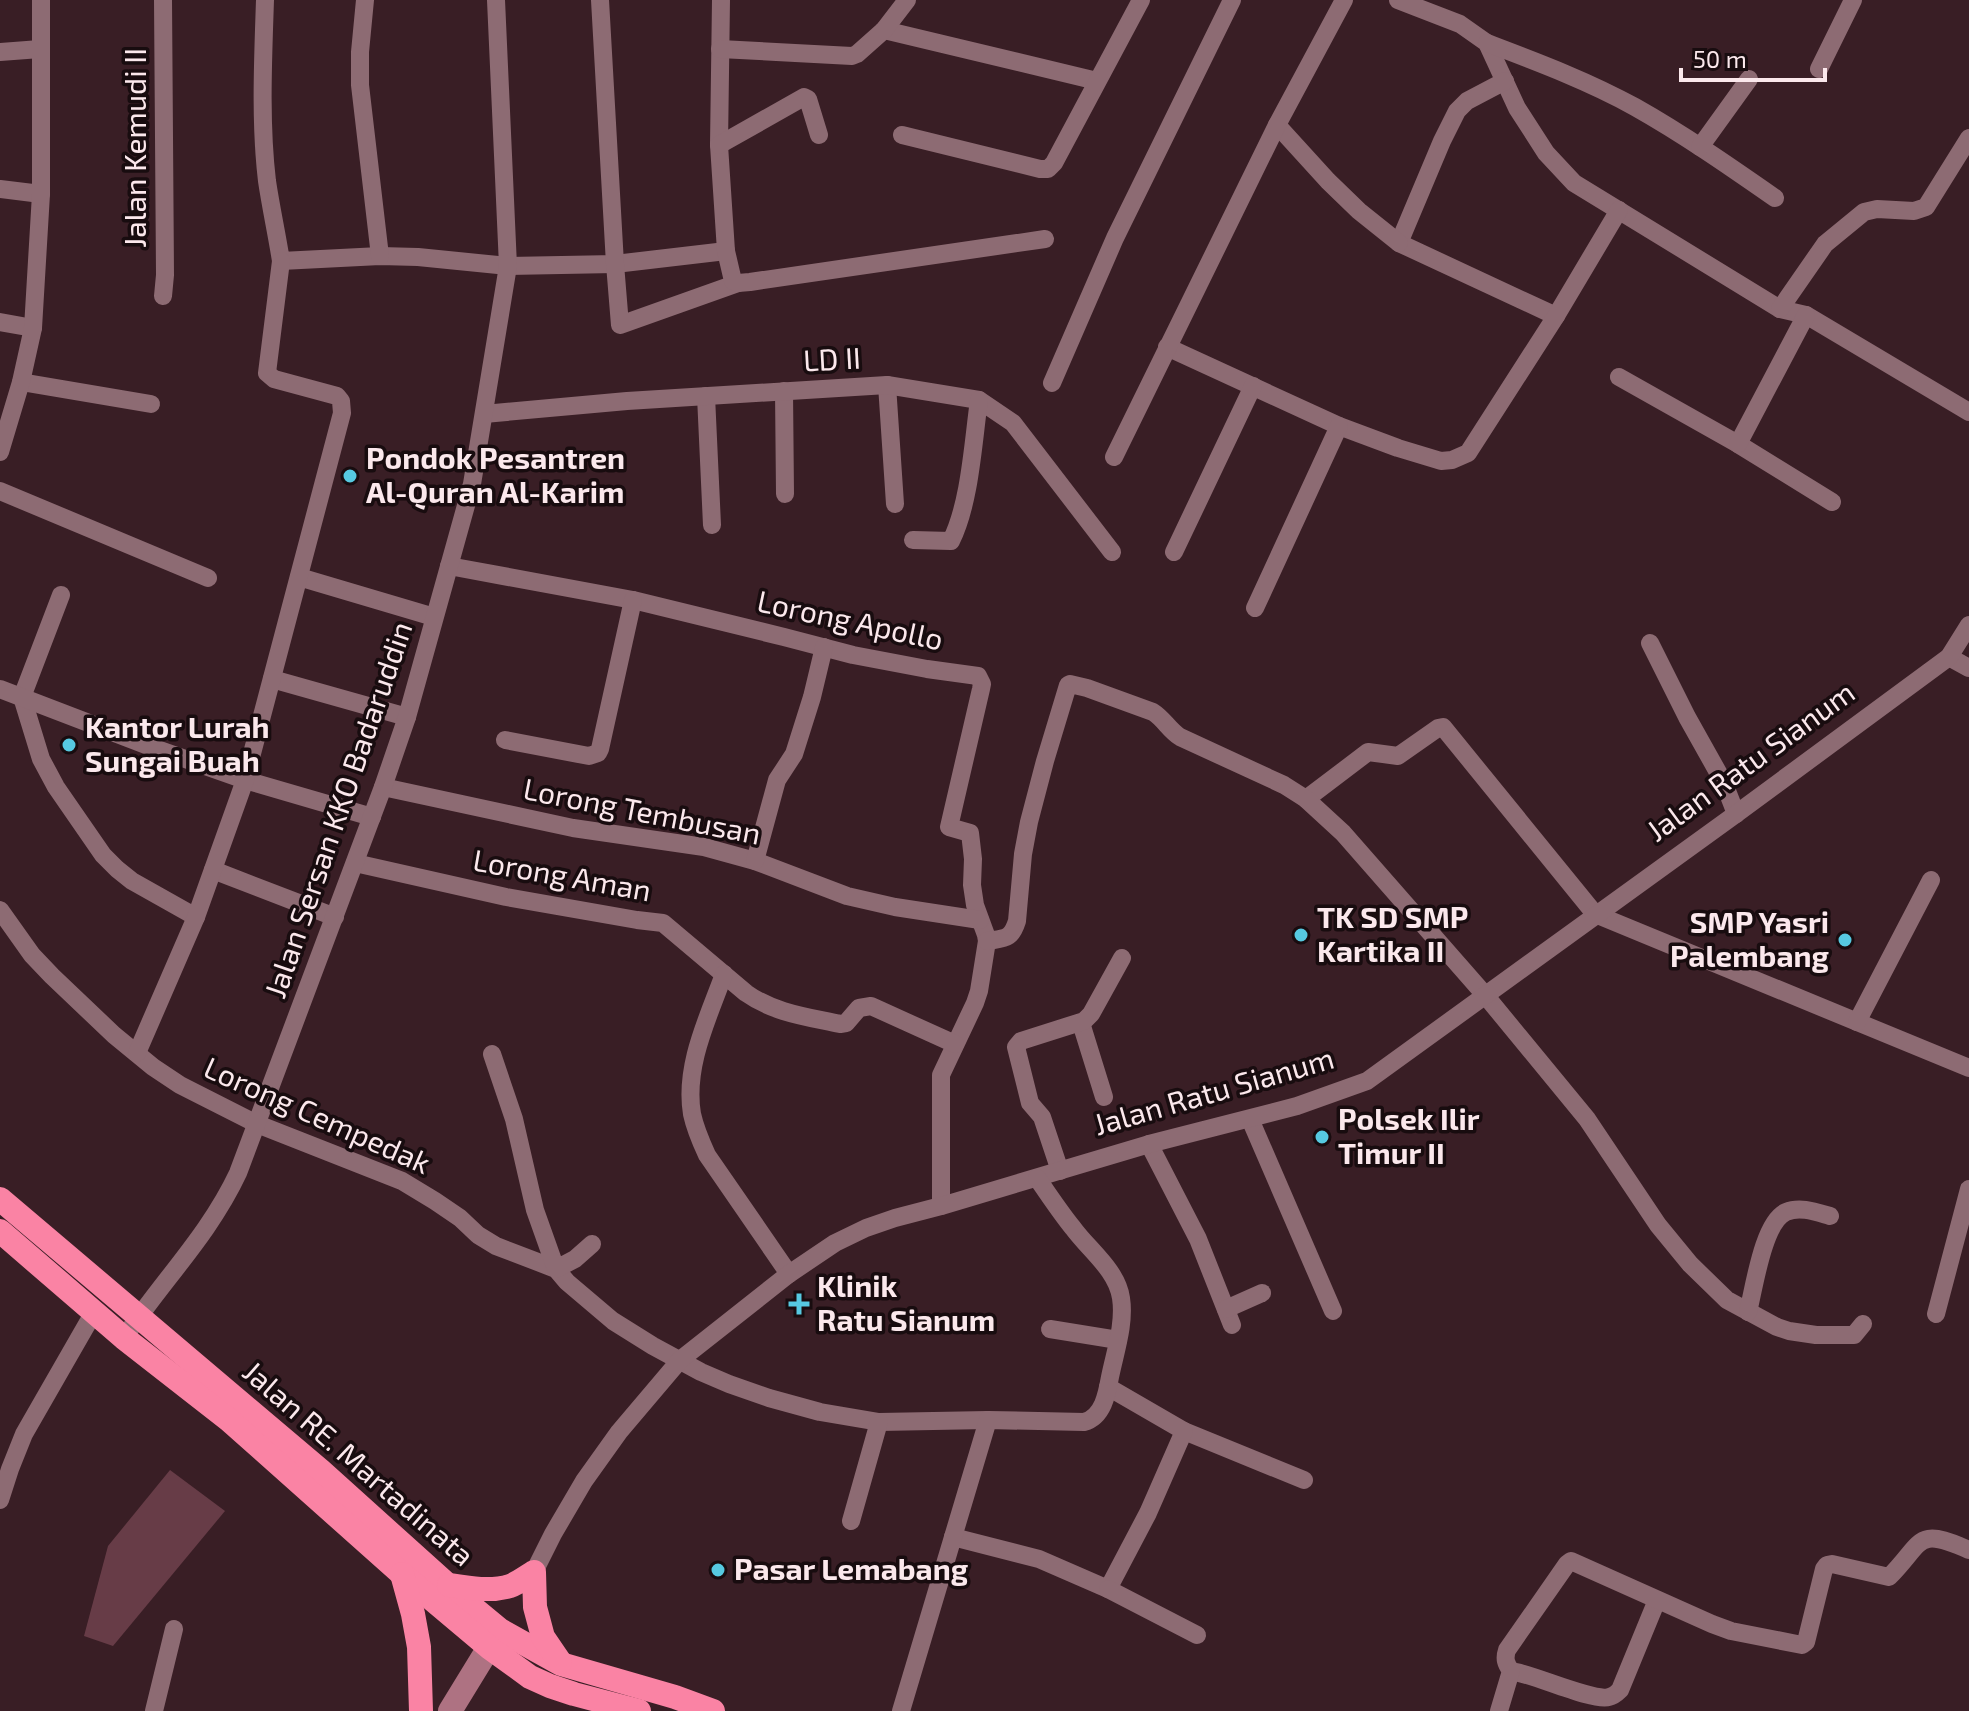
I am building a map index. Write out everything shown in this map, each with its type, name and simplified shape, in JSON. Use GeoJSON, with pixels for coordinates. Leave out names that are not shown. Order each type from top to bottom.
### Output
{"type":"FeatureCollection","features":[{"type":"Feature","properties":{"kind":"highway","name":"Jalan RE. Martadinata"},"geometry":{"type":"LineString","coordinates":[[0,1199],[321,1471],[449,1585],[495,1639],[561,1664],[713,1711]]}},
{"type":"Feature","properties":{"kind":"highway"},"geometry":{"type":"LineString","coordinates":[[0,1231],[124,1338],[229,1420],[402,1574],[495,1639],[530,1677],[574,1694],[639,1711]]}},
{"type":"Feature","properties":{"kind":"highway"},"geometry":{"type":"LineString","coordinates":[[449,1585],[475,1589],[510,1586],[534,1572],[535,1607],[543,1637],[561,1664]]}},
{"type":"Feature","properties":{"kind":"highway"},"geometry":{"type":"LineString","coordinates":[[402,1574],[419,1647],[421,1711]]}},
{"type":"Feature","properties":{"kind":"street"},"geometry":{"type":"LineString","coordinates":[[0,452],[33,328],[41,194],[41,0]]}},
{"type":"Feature","properties":{"kind":"street","name":"Jalan Kemudi II"},"geometry":{"type":"LineString","coordinates":[[163,0],[163,296]]}},
{"type":"Feature","properties":{"kind":"street"},"geometry":{"type":"LineString","coordinates":[[137,1053],[196,917],[245,780],[343,407],[337,396],[274,379],[267,373],[281,261],[265,155],[265,0]]}},
{"type":"Feature","properties":{"kind":"street"},"geometry":{"type":"LineString","coordinates":[[365,0],[360,85],[380,256]]}},
{"type":"Feature","properties":{"kind":"street","name":"Jalan Sersan KKO Badaruddin"},"geometry":{"type":"LineString","coordinates":[[124,1338],[212,1221],[238,1173],[407,717],[472,484],[508,266],[496,0]]}},
{"type":"Feature","properties":{"kind":"street"},"geometry":{"type":"LineString","coordinates":[[600,0],[620,325],[738,283],[1045,239]]}},
{"type":"Feature","properties":{"kind":"street"},"geometry":{"type":"LineString","coordinates":[[721,0],[719,145],[726,251],[731,278],[738,283]]}},
{"type":"Feature","properties":{"kind":"street"},"geometry":{"type":"LineString","coordinates":[[720,49],[847,57],[857,54],[884,30],[907,0]]}},
{"type":"Feature","properties":{"kind":"street"},"geometry":{"type":"LineString","coordinates":[[902,135],[1048,169],[1141,0]]}},
{"type":"Feature","properties":{"kind":"street"},"geometry":{"type":"LineString","coordinates":[[1052,383],[1115,238],[1232,0]]}},
{"type":"Feature","properties":{"kind":"street"},"geometry":{"type":"LineString","coordinates":[[1114,457],[1277,125],[1344,0]]}},
{"type":"Feature","properties":{"kind":"street"},"geometry":{"type":"LineString","coordinates":[[1398,0],[1460,24],[1487,43],[1554,68],[1634,106],[1775,198]]}},
{"type":"Feature","properties":{"kind":"street"},"geometry":{"type":"LineString","coordinates":[[1819,69],[1853,0]]}},
{"type":"Feature","properties":{"kind":"street"},"geometry":{"type":"LineString","coordinates":[[884,30],[1097,81]]}},
{"type":"Feature","properties":{"kind":"street"},"geometry":{"type":"LineString","coordinates":[[1487,43],[1517,108],[1546,153],[1574,183],[1780,309],[1806,315],[1969,412]]}},
{"type":"Feature","properties":{"kind":"street"},"geometry":{"type":"LineString","coordinates":[[0,52],[40,49]]}},
{"type":"Feature","properties":{"kind":"street"},"geometry":{"type":"LineString","coordinates":[[1700,147],[1749,79]]}},
{"type":"Feature","properties":{"kind":"street"},"geometry":{"type":"LineString","coordinates":[[1399,243],[1457,111],[1467,101],[1505,81]]}},
{"type":"Feature","properties":{"kind":"street"},"geometry":{"type":"LineString","coordinates":[[719,145],[804,97],[808,99],[819,135]]}},
{"type":"Feature","properties":{"kind":"street"},"geometry":{"type":"LineString","coordinates":[[1277,125],[1359,211],[1399,243],[1556,316]]}},
{"type":"Feature","properties":{"kind":"street"},"geometry":{"type":"LineString","coordinates":[[1780,309],[1825,244],[1864,212],[1877,209],[1914,211],[1926,207],[1968,142]]}},
{"type":"Feature","properties":{"kind":"street"},"geometry":{"type":"LineString","coordinates":[[0,189],[41,194]]}},
{"type":"Feature","properties":{"kind":"street"},"geometry":{"type":"LineString","coordinates":[[1167,347],[1339,426],[1441,461],[1460,458],[1468,453],[1556,316],[1619,210]]}},
{"type":"Feature","properties":{"kind":"street"},"geometry":{"type":"LineString","coordinates":[[281,261],[380,256],[508,266],[615,264],[726,251]]}},
{"type":"Feature","properties":{"kind":"street"},"geometry":{"type":"LineString","coordinates":[[1738,444],[1806,315]]}},
{"type":"Feature","properties":{"kind":"street"},"geometry":{"type":"LineString","coordinates":[[0,322],[33,328]]}},
{"type":"Feature","properties":{"kind":"street"},"geometry":{"type":"LineString","coordinates":[[1619,377],[1738,444],[1832,502]]}},
{"type":"Feature","properties":{"kind":"street"},"geometry":{"type":"LineString","coordinates":[[21,382],[151,404]]}},
{"type":"Feature","properties":{"kind":"street"},"geometry":{"type":"LineString","coordinates":[[887,385],[895,504]]}},
{"type":"Feature","properties":{"kind":"street","name":"LD II"},"geometry":{"type":"LineString","coordinates":[[484,414],[887,385],[979,400],[1013,423],[1112,552]]}},
{"type":"Feature","properties":{"kind":"street"},"geometry":{"type":"LineString","coordinates":[[1174,552],[1253,386]]}},
{"type":"Feature","properties":{"kind":"street"},"geometry":{"type":"LineString","coordinates":[[784,391],[785,494]]}},
{"type":"Feature","properties":{"kind":"street"},"geometry":{"type":"LineString","coordinates":[[706,396],[712,525]]}},
{"type":"Feature","properties":{"kind":"street"},"geometry":{"type":"LineString","coordinates":[[913,540],[951,541],[956,532],[964,504],[979,400]]}},
{"type":"Feature","properties":{"kind":"street"},"geometry":{"type":"LineString","coordinates":[[1255,608],[1339,426]]}},
{"type":"Feature","properties":{"kind":"street"},"geometry":{"type":"LineString","coordinates":[[0,491],[208,578]]}},
{"type":"Feature","properties":{"kind":"street","name":"Lorong Apollo"},"geometry":{"type":"LineString","coordinates":[[449,566],[633,600],[853,655],[978,676],[981,689],[949,827],[970,833],[972,885],[980,920]]}},
{"type":"Feature","properties":{"kind":"street"},"geometry":{"type":"LineString","coordinates":[[299,577],[434,617]]}},
{"type":"Feature","properties":{"kind":"street"},"geometry":{"type":"LineString","coordinates":[[61,595],[22,697],[41,759],[56,787],[103,855],[132,881],[196,917]]}},
{"type":"Feature","properties":{"kind":"street"},"geometry":{"type":"LineString","coordinates":[[505,740],[589,756],[598,753],[633,600]]}},
{"type":"Feature","properties":{"kind":"street","name":"Jalan Ratu Sianum"},"geometry":{"type":"LineString","coordinates":[[534,1572],[584,1481],[619,1432],[680,1360],[789,1274],[835,1243],[895,1218],[1149,1144],[1297,1106],[1367,1081],[1949,657],[1969,625]]}},
{"type":"Feature","properties":{"kind":"street"},"geometry":{"type":"LineString","coordinates":[[1650,643],[1724,783],[1736,814]]}},
{"type":"Feature","properties":{"kind":"street"},"geometry":{"type":"LineString","coordinates":[[755,861],[777,780],[794,754],[824,647]]}},
{"type":"Feature","properties":{"kind":"street"},"geometry":{"type":"LineString","coordinates":[[1949,657],[1969,668]]}},
{"type":"Feature","properties":{"kind":"street"},"geometry":{"type":"LineString","coordinates":[[272,679],[407,717]]}},
{"type":"Feature","properties":{"kind":"street"},"geometry":{"type":"LineString","coordinates":[[987,941],[1009,937],[1014,931],[1029,822],[1068,685],[1087,688],[1153,712],[1180,737],[1284,785],[1306,799],[1343,833],[1485,995],[1587,1119],[1658,1225],[1690,1264],[1727,1300],[1783,1329],[1816,1335],[1854,1335],[1863,1324]]}},
{"type":"Feature","properties":{"kind":"street"},"geometry":{"type":"LineString","coordinates":[[0,689],[245,780],[372,817]]}},
{"type":"Feature","properties":{"kind":"street"},"geometry":{"type":"LineString","coordinates":[[1306,799],[1368,752],[1398,756],[1443,727],[1595,914],[1969,1068]]}},
{"type":"Feature","properties":{"kind":"street","name":"Lorong Tembusan"},"geometry":{"type":"LineString","coordinates":[[383,787],[573,828],[704,847],[755,861],[847,896],[980,920]]}},
{"type":"Feature","properties":{"kind":"street","name":"Lorong Aman"},"geometry":{"type":"LineString","coordinates":[[355,863],[506,897],[663,923],[746,993],[772,1008],[842,1024],[859,1008],[871,1006],[955,1044]]}},
{"type":"Feature","properties":{"kind":"street"},"geometry":{"type":"LineString","coordinates":[[213,870],[335,917]]}},
{"type":"Feature","properties":{"kind":"street"},"geometry":{"type":"LineString","coordinates":[[1857,1022],[1931,880]]}},
{"type":"Feature","properties":{"kind":"street","name":"Lorong Cempedak"},"geometry":{"type":"LineString","coordinates":[[0,910],[32,955],[52,976],[114,1035],[180,1085],[257,1124],[402,1181],[496,1246],[556,1269],[613,1321],[729,1384],[820,1412],[879,1422],[1084,1422],[1092,1420],[1098,1413],[1108,1387]]}},
{"type":"Feature","properties":{"kind":"street"},"geometry":{"type":"LineString","coordinates":[[941,1206],[941,1075],[979,991],[987,941],[980,920]]}},
{"type":"Feature","properties":{"kind":"street"},"geometry":{"type":"LineString","coordinates":[[1060,1171],[1044,1121],[1030,1103],[1016,1047],[1021,1041],[1081,1023],[1091,1014],[1122,958]]}},
{"type":"Feature","properties":{"kind":"street"},"geometry":{"type":"LineString","coordinates":[[724,974],[696,1053],[690,1095],[692,1114],[707,1155],[789,1274]]}},
{"type":"Feature","properties":{"kind":"street"},"geometry":{"type":"LineString","coordinates":[[1081,1023],[1104,1097]]}},
{"type":"Feature","properties":{"kind":"street"},"geometry":{"type":"LineString","coordinates":[[492,1054],[511,1106],[535,1210],[556,1269],[575,1259],[592,1244]]}},
{"type":"Feature","properties":{"kind":"street"},"geometry":{"type":"LineString","coordinates":[[1250,1119],[1333,1311]]}},
{"type":"Feature","properties":{"kind":"street"},"geometry":{"type":"LineString","coordinates":[[1149,1144],[1198,1239],[1229,1317],[1262,1293]]}},
{"type":"Feature","properties":{"kind":"street"},"geometry":{"type":"LineString","coordinates":[[1037,1178],[1073,1230],[1116,1281],[1121,1295],[1122,1313],[1108,1387],[1184,1431],[1304,1480]]}},
{"type":"Feature","properties":{"kind":"street"},"geometry":{"type":"LineString","coordinates":[[1936,1314],[1969,1189]]}},
{"type":"Feature","properties":{"kind":"street"},"geometry":{"type":"LineString","coordinates":[[1748,1312],[1767,1237],[1774,1222],[1786,1212],[1806,1210],[1830,1216]]}},
{"type":"Feature","properties":{"kind":"street"},"geometry":{"type":"LineString","coordinates":[[0,1500],[24,1434],[94,1312]]}},
{"type":"Feature","properties":{"kind":"street"},"geometry":{"type":"LineString","coordinates":[[1050,1329],[1118,1340]]}},
{"type":"Feature","properties":{"kind":"street"},"geometry":{"type":"LineString","coordinates":[[901,1711],[988,1420]]}},
{"type":"Feature","properties":{"kind":"street"},"geometry":{"type":"LineString","coordinates":[[851,1521],[879,1422]]}},
{"type":"Feature","properties":{"kind":"street"},"geometry":{"type":"LineString","coordinates":[[1108,1589],[1148,1513],[1184,1431]]}},
{"type":"Feature","properties":{"kind":"street"},"geometry":{"type":"LineString","coordinates":[[953,1537],[1039,1559],[1108,1589],[1197,1635]]}},
{"type":"Feature","properties":{"kind":"street"},"geometry":{"type":"LineString","coordinates":[[1657,1600],[1620,1690],[1610,1697],[1593,1696],[1511,1671],[1506,1664],[1504,1657],[1507,1650],[1571,1561],[1731,1631],[1802,1645],[1806,1642],[1827,1565],[1887,1577],[1925,1539],[1940,1538],[1969,1550]]}},
{"type":"Feature","properties":{"kind":"street"},"geometry":{"type":"LineString","coordinates":[[154,1711],[174,1629]]}},
{"type":"Feature","properties":{"kind":"street"},"geometry":{"type":"LineString","coordinates":[[450,1711],[495,1639]]}},
{"type":"Feature","properties":{"kind":"street"},"geometry":{"type":"LineString","coordinates":[[1499,1711],[1511,1671]]}},
{"type":"Feature","properties":{"kind":"shaded area"},"geometry":{"type":"Polygon","coordinates":[[[170,1470],[225,1511],[113,1646],[84,1636],[108,1546],[170,1470]]]}},
{"type":"Feature","properties":{"kind":"place","name":"Pondok Pesantren Al-Quran Al-Karim"},"geometry":{"type":"Point","coordinates":[350,476]}},
{"type":"Feature","properties":{"kind":"place","name":"Kantor Lurah Sungai Buah"},"geometry":{"type":"Point","coordinates":[69,745]}},
{"type":"Feature","properties":{"kind":"place","name":"TK SD SMP Kartika II"},"geometry":{"type":"Point","coordinates":[1301,935]}},
{"type":"Feature","properties":{"kind":"place","name":"SMP Yasri Palembang"},"geometry":{"type":"Point","coordinates":[1845,940]}},
{"type":"Feature","properties":{"kind":"place","name":"Polsek Ilir Timur II"},"geometry":{"type":"Point","coordinates":[1322,1137]}},
{"type":"Feature","properties":{"kind":"place","name":"Klinik Ratu Sianum"},"geometry":{"type":"Point","coordinates":[799,1304]}},
{"type":"Feature","properties":{"kind":"place","name":"Pasar Lemabang"},"geometry":{"type":"Point","coordinates":[718,1570]}}]}
